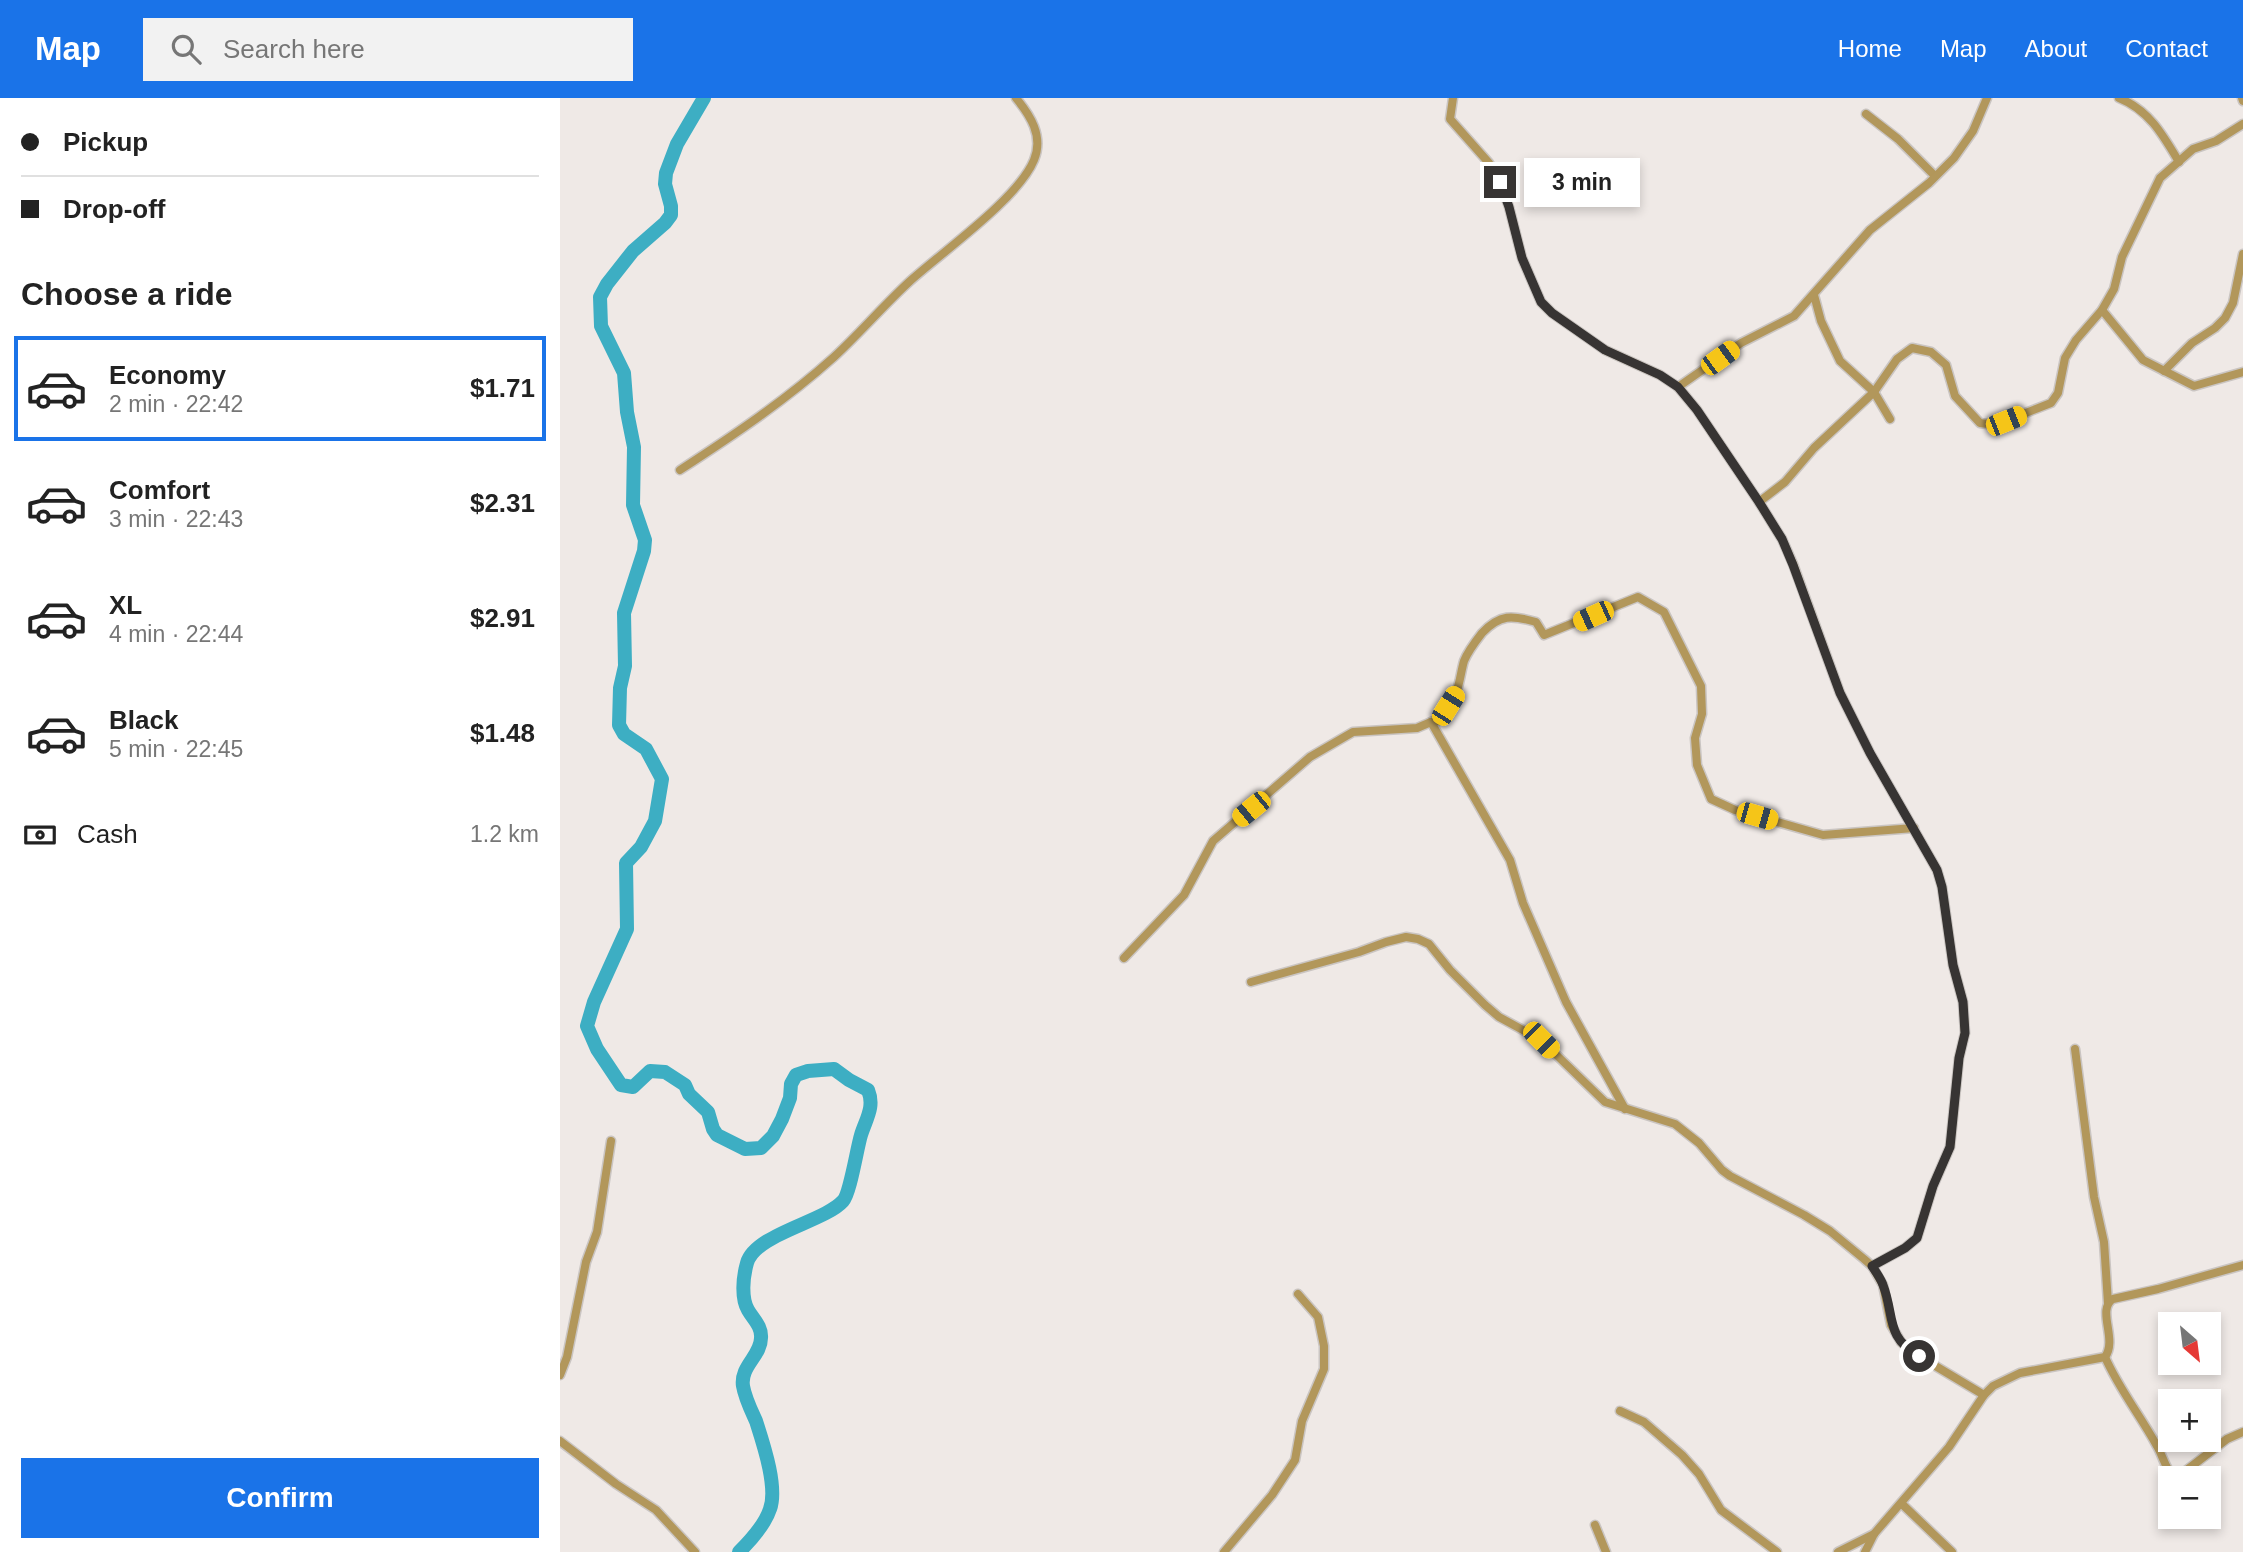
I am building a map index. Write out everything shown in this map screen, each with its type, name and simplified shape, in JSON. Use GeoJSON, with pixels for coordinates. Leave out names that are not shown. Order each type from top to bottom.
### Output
{"type":"FeatureCollection","features":[{"type":"Feature","properties":{"kind":"street"},"geometry":{"type":"LineString","coordinates":[[680,470],[751,424],[834,357],[908,283],[986,216],[1023,179],[1035,159],[1038,139],[1030,116],[1016,98]]}},
{"type":"Feature","properties":{"kind":"street"},"geometry":{"type":"LineString","coordinates":[[1453,98],[1450,119],[1489,163],[1500,182],[1522,258],[1541,302],[1552,313],[1605,350],[1660,375],[1678,387],[1697,410],[1759,502],[1782,539],[1840,693],[1870,753],[1937,870],[1942,887],[1953,965],[1963,1002],[1965,1033],[1959,1058],[1950,1147],[1933,1186],[1917,1238],[1905,1248],[1872,1266]]}},
{"type":"Feature","properties":{"kind":"street"},"geometry":{"type":"LineString","coordinates":[[1678,387],[1741,343],[1794,316],[1871,230],[1954,158],[1973,131],[1987,98]]}},
{"type":"Feature","properties":{"kind":"street"},"geometry":{"type":"LineString","coordinates":[[2119,98],[2134,104],[2150,119],[2164,135],[2179,162]]}},
{"type":"Feature","properties":{"kind":"street"},"geometry":{"type":"LineString","coordinates":[[1867,114],[1898,139],[1935,176]]}},
{"type":"Feature","properties":{"kind":"street"},"geometry":{"type":"LineString","coordinates":[[1759,502],[1785,482],[1814,447],[1874,392],[1897,359],[1912,348],[1922,348],[1939,357],[1946,365],[1955,396],[1973,418],[1987,425],[2046,406],[2055,399],[2065,358],[2076,340],[2102,310],[2114,289],[2122,257],[2160,178],[2193,149],[2216,141],[2243,124]]}},
{"type":"Feature","properties":{"kind":"street"},"geometry":{"type":"LineString","coordinates":[[2164,372],[2192,343],[2225,318],[2233,303],[2243,254]]}},
{"type":"Feature","properties":{"kind":"street"},"geometry":{"type":"LineString","coordinates":[[1814,295],[1821,321],[1840,361],[1874,392],[1890,419]]}},
{"type":"Feature","properties":{"kind":"street"},"geometry":{"type":"LineString","coordinates":[[2102,310],[2143,360],[2194,386],[2243,372]]}},
{"type":"Feature","properties":{"kind":"street"},"geometry":{"type":"LineString","coordinates":[[1124,958],[1184,895],[1213,841],[1310,757],[1353,732],[1417,729],[1440,721],[1456,692],[1465,658],[1475,642],[1494,621],[1507,618],[1536,622],[1544,635],[1639,597],[1664,611],[1701,686],[1702,714],[1695,737],[1697,765],[1711,799],[1735,810],[1822,835],[1914,828]]}},
{"type":"Feature","properties":{"kind":"street"},"geometry":{"type":"LineString","coordinates":[[1431,722],[1510,860],[1523,903],[1566,1002],[1625,1109]]}},
{"type":"Feature","properties":{"kind":"street"},"geometry":{"type":"LineString","coordinates":[[1251,982],[1406,937],[1429,944],[1450,970],[1492,1011],[1541,1040],[1582,1083],[1605,1102],[1675,1124],[1693,1137],[1730,1176],[1830,1231],[1872,1266],[1883,1285],[1891,1325],[1901,1342],[1912,1352],[1984,1395]]}},
{"type":"Feature","properties":{"kind":"street"},"geometry":{"type":"LineString","coordinates":[[2074,1049],[2094,1198],[2104,1242],[2108,1303]]}},
{"type":"Feature","properties":{"kind":"street"},"geometry":{"type":"LineString","coordinates":[[560,1375],[567,1357],[586,1262],[597,1232],[611,1141]]}},
{"type":"Feature","properties":{"kind":"street"},"geometry":{"type":"LineString","coordinates":[[2166,1466],[2155,1442],[2117,1384],[2105,1357],[2110,1345],[2105,1309],[2113,1299],[2243,1265]]}},
{"type":"Feature","properties":{"kind":"street"},"geometry":{"type":"LineString","coordinates":[[1224,1552],[1272,1495],[1295,1460],[1301,1421],[1324,1369],[1324,1346],[1318,1317],[1298,1294]]}},
{"type":"Feature","properties":{"kind":"street"},"geometry":{"type":"LineString","coordinates":[[1865,1552],[1874,1534],[1949,1447],[1984,1395],[2003,1380],[2021,1373],[2105,1357]]}},
{"type":"Feature","properties":{"kind":"street"},"geometry":{"type":"LineString","coordinates":[[1620,1411],[1644,1422],[1682,1455],[1699,1474],[1721,1510],[1777,1552]]}},
{"type":"Feature","properties":{"kind":"street"},"geometry":{"type":"LineString","coordinates":[[2194,1466],[2227,1439],[2243,1433]]}},
{"type":"Feature","properties":{"kind":"street"},"geometry":{"type":"LineString","coordinates":[[560,1441],[616,1484],[656,1510],[694,1552]]}},
{"type":"Feature","properties":{"kind":"street"},"geometry":{"type":"LineString","coordinates":[[1902,1504],[1952,1552]]}},
{"type":"Feature","properties":{"kind":"street"},"geometry":{"type":"LineString","coordinates":[[1595,1525],[1606,1552]]}},
{"type":"Feature","properties":{"kind":"street"},"geometry":{"type":"LineString","coordinates":[[1838,1552],[1874,1534]]}},
{"type":"Feature","properties":{"kind":"waterway"},"geometry":{"type":"LineString","coordinates":[[704,98],[677,144],[666,173],[665,184],[671,215],[633,251],[600,297],[601,326],[624,373],[627,412],[634,447],[633,505],[645,540],[624,613],[625,666],[620,688],[619,725],[624,734],[646,749],[662,779],[655,821],[641,847],[626,863],[627,929],[594,1002],[587,1026],[597,1049],[621,1085],[633,1087],[650,1071],[665,1072],[685,1085],[689,1094],[708,1112],[717,1135],[745,1149],[761,1148],[773,1136],[790,1098],[791,1084],[796,1075],[834,1069],[868,1090],[871,1102],[843,1201],[834,1209],[763,1244],[747,1263],[744,1300],[759,1326],[761,1338],[758,1350],[747,1367],[743,1386],[766,1453],[772,1500],[768,1515],[739,1552]]}},
{"type":"Feature","properties":{"kind":"route"},"geometry":{"type":"LineString","coordinates":[[1500,182],[1522,258],[1541,302],[1552,313],[1605,350],[1660,375],[1678,387],[1697,410],[1759,502],[1782,539],[1840,693],[1870,753],[1937,870],[1942,887],[1953,965],[1963,1002],[1965,1033],[1959,1058],[1952,1136],[1917,1238],[1905,1248],[1872,1266],[1883,1285],[1895,1335],[1905,1347],[1919,1356]]}}]}
